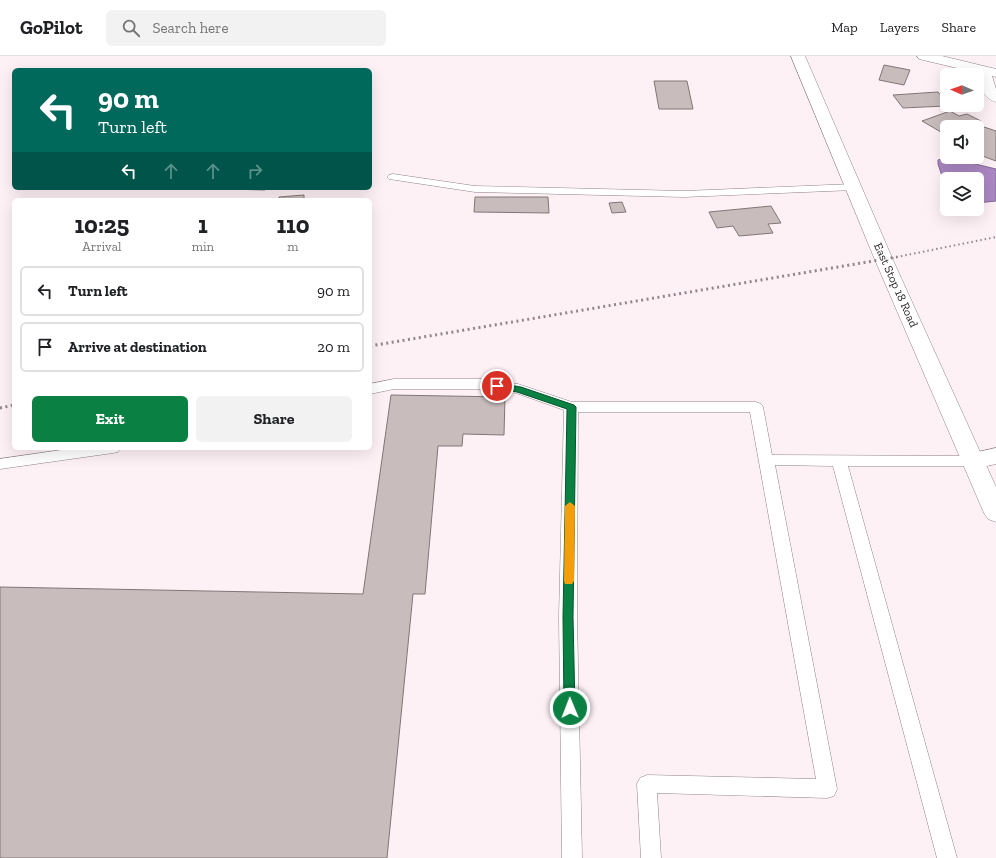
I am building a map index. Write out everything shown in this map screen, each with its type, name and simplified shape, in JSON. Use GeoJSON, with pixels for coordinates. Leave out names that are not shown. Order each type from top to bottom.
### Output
{"type":"FeatureCollection","features":[{"type":"Feature","properties":{"kind":"street","name":"East Stop 18 Road"},"geometry":{"type":"LineString","coordinates":[[798,56],[996,513]]}},
{"type":"Feature","properties":{"kind":"street"},"geometry":{"type":"LineString","coordinates":[[924,56],[991,72]]}},
{"type":"Feature","properties":{"kind":"street"},"geometry":{"type":"LineString","coordinates":[[991,72],[984,79],[986,86],[996,98]]}},
{"type":"Feature","properties":{"kind":"street"},"geometry":{"type":"LineString","coordinates":[[973,461],[996,456]]}},
{"type":"Feature","properties":{"kind":"lane"},"geometry":{"type":"LineString","coordinates":[[393,177],[475,189],[587,190],[684,194],[854,187]]}},
{"type":"Feature","properties":{"kind":"lane"},"geometry":{"type":"LineString","coordinates":[[372,389],[394,384],[486,384],[518,389],[571,407],[756,407],[827,789],[646,784],[651,858]]}},
{"type":"Feature","properties":{"kind":"lane"},"geometry":{"type":"LineString","coordinates":[[571,407],[568,617],[572,858]]}},
{"type":"Feature","properties":{"kind":"lane"},"geometry":{"type":"LineString","coordinates":[[0,464],[99,450]]}},
{"type":"Feature","properties":{"kind":"lane"},"geometry":{"type":"LineString","coordinates":[[766,460],[973,461]]}},
{"type":"Feature","properties":{"kind":"lane"},"geometry":{"type":"LineString","coordinates":[[839,460],[947,858]]}},
{"type":"Feature","properties":{"kind":"shaded area"},"geometry":{"type":"Polygon","coordinates":[[[940,159],[940,164],[975,164],[996,169],[996,201],[984,202],[984,172],[941,172],[938,160],[940,159]]]}},
{"type":"Feature","properties":{"kind":"building"},"geometry":{"type":"Polygon","coordinates":[[[884,65],[910,70],[904,85],[879,80],[884,65]]]}},
{"type":"Feature","properties":{"kind":"building"},"geometry":{"type":"Polygon","coordinates":[[[654,81],[687,81],[693,109],[659,109],[654,81]]]}},
{"type":"Feature","properties":{"kind":"building"},"geometry":{"type":"Polygon","coordinates":[[[938,92],[940,94],[940,106],[903,108],[893,95],[938,92]]]}},
{"type":"Feature","properties":{"kind":"building"},"geometry":{"type":"Polygon","coordinates":[[[947,112],[952,112],[959,116],[967,114],[979,120],[940,120],[940,132],[922,121],[947,112]]]}},
{"type":"Feature","properties":{"kind":"building"},"geometry":{"type":"Polygon","coordinates":[[[984,127],[996,131],[996,161],[984,157],[984,127]]]}},
{"type":"Feature","properties":{"kind":"building"},"geometry":{"type":"Polygon","coordinates":[[[304,195],[304,198],[279,197],[304,195]]]}},
{"type":"Feature","properties":{"kind":"building"},"geometry":{"type":"Polygon","coordinates":[[[475,197],[548,197],[549,213],[474,212],[475,197]]]}},
{"type":"Feature","properties":{"kind":"building"},"geometry":{"type":"Polygon","coordinates":[[[622,202],[626,212],[612,213],[609,203],[622,202]]]}},
{"type":"Feature","properties":{"kind":"building"},"geometry":{"type":"Polygon","coordinates":[[[771,206],[781,223],[768,224],[773,233],[739,236],[733,226],[717,228],[709,212],[771,206]]]}},
{"type":"Feature","properties":{"kind":"building"},"geometry":{"type":"Polygon","coordinates":[[[391,395],[505,397],[504,435],[463,434],[462,446],[438,446],[425,594],[413,594],[387,858],[0,858],[0,587],[363,594],[391,395]]]}},
{"type":"Feature","properties":{"kind":"railway"},"geometry":{"type":"LineString","coordinates":[[897,257],[996,237]]}},
{"type":"Feature","properties":{"kind":"railway"},"geometry":{"type":"LineString","coordinates":[[372,346],[897,257]]}},
{"type":"Feature","properties":{"kind":"railway"},"geometry":{"type":"LineString","coordinates":[[892,258],[897,257]]}},
{"type":"Feature","properties":{"kind":"railway"},"geometry":{"type":"LineString","coordinates":[[0,408],[12,405]]}},
{"type":"Feature","properties":{"kind":"slow traffic"},"geometry":{"type":"LineString","coordinates":[[569,581],[570,506]]}},
{"type":"Feature","properties":{"kind":"route"},"geometry":{"type":"LineString","coordinates":[[497,386],[518,389],[571,407],[568,617],[570,708]]}}]}
